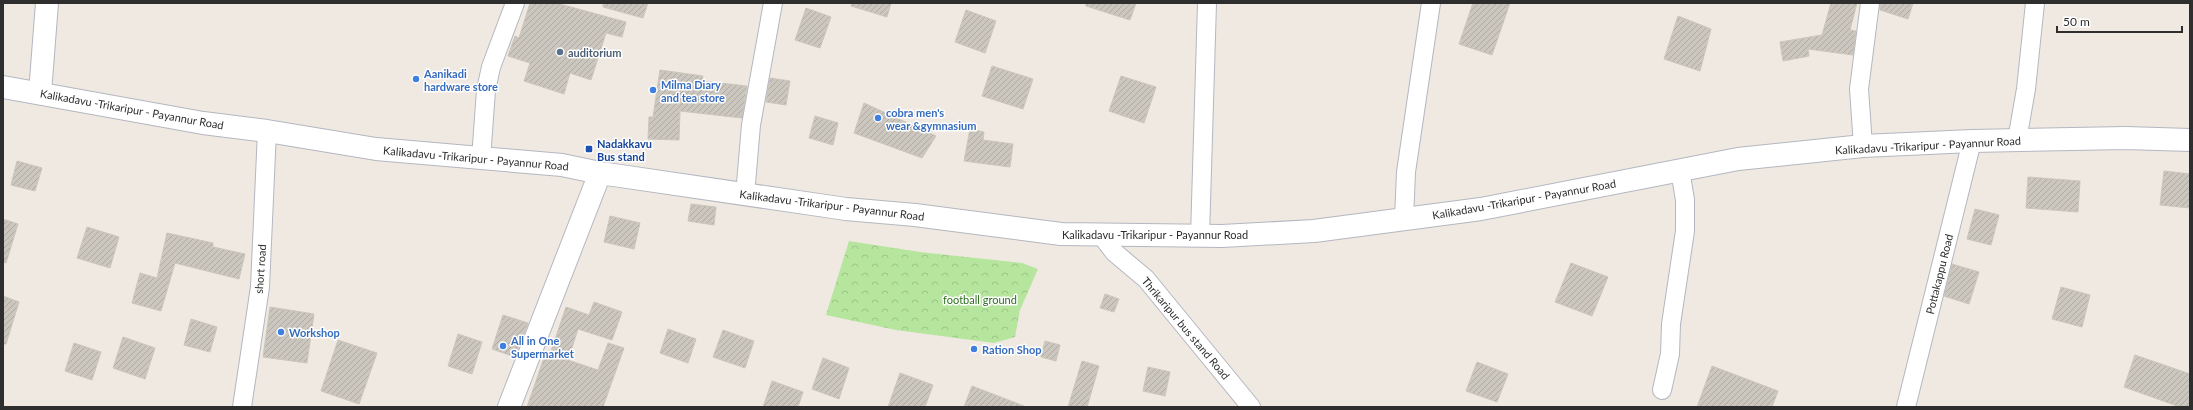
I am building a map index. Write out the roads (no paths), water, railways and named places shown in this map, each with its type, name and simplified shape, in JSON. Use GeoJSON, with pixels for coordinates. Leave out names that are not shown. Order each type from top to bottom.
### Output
{"type":"FeatureCollection","features":[{"type":"Feature","properties":{"kind":"main road"},"geometry":{"type":"LineString","coordinates":[[40,93],[47,3]]}},
{"type":"Feature","properties":{"kind":"main road","name":"Kalikadavu -Trikaripur - Payannur Road"},"geometry":{"type":"LineString","coordinates":[[3,87],[202,123],[267,131],[376,149],[562,164],[600,173],[846,209],[915,215],[1061,234],[1101,236],[1200,236],[1314,231],[1481,209],[1738,159],[1863,146],[2017,140],[2126,138],[2190,140]]}},
{"type":"Feature","properties":{"kind":"main road"},"geometry":{"type":"LineString","coordinates":[[509,407],[600,173]]}},
{"type":"Feature","properties":{"kind":"street"},"geometry":{"type":"LineString","coordinates":[[481,158],[486,90],[491,67],[515,3]]}},
{"type":"Feature","properties":{"kind":"street"},"geometry":{"type":"LineString","coordinates":[[745,195],[751,125],[773,3]]}},
{"type":"Feature","properties":{"kind":"street"},"geometry":{"type":"LineString","coordinates":[[1200,236],[1207,3]]}},
{"type":"Feature","properties":{"kind":"street"},"geometry":{"type":"LineString","coordinates":[[1404,219],[1406,172],[1431,3]]}},
{"type":"Feature","properties":{"kind":"street"},"geometry":{"type":"LineString","coordinates":[[1863,146],[1859,89],[1870,3]]}},
{"type":"Feature","properties":{"kind":"street"},"geometry":{"type":"LineString","coordinates":[[2017,140],[2026,89],[2034,3]]}},
{"type":"Feature","properties":{"kind":"street","name":"short road"},"geometry":{"type":"LineString","coordinates":[[242,407],[260,287],[267,131]]}},
{"type":"Feature","properties":{"kind":"street","name":"Pottakappu Road"},"geometry":{"type":"LineString","coordinates":[[1906,407],[1972,141]]}},
{"type":"Feature","properties":{"kind":"street"},"geometry":{"type":"LineString","coordinates":[[1662,390],[1670,354],[1671,324],[1685,231],[1685,200],[1680,170]]}},
{"type":"Feature","properties":{"kind":"street","name":"Thrikaripur bus stand Road"},"geometry":{"type":"LineString","coordinates":[[1101,236],[1114,252],[1146,279],[1252,407]]}},
{"type":"Feature","properties":{"kind":"place","name":"auditorium"},"geometry":{"type":"Point","coordinates":[560,52]}},
{"type":"Feature","properties":{"kind":"place","name":"Aanikadi hardware store"},"geometry":{"type":"Point","coordinates":[416,79]}},
{"type":"Feature","properties":{"kind":"place","name":"Milma Diary and tea store"},"geometry":{"type":"Point","coordinates":[653,90]}},
{"type":"Feature","properties":{"kind":"place","name":"cobra men's wear &gymnasium"},"geometry":{"type":"Point","coordinates":[878,118]}},
{"type":"Feature","properties":{"kind":"place","name":"Nadakkavu Bus stand"},"geometry":{"type":"Point","coordinates":[589,149]}},
{"type":"Feature","properties":{"kind":"place","name":"Workshop"},"geometry":{"type":"Point","coordinates":[281,332]}},
{"type":"Feature","properties":{"kind":"place","name":"All in One Supermarket"},"geometry":{"type":"Point","coordinates":[503,346]}},
{"type":"Feature","properties":{"kind":"place","name":"Ration Shop"},"geometry":{"type":"Point","coordinates":[974,349]}},
{"type":"Feature","properties":{"kind":"park label","name":"football ground"},"geometry":{"type":"Point","coordinates":[980,299]}}]}
